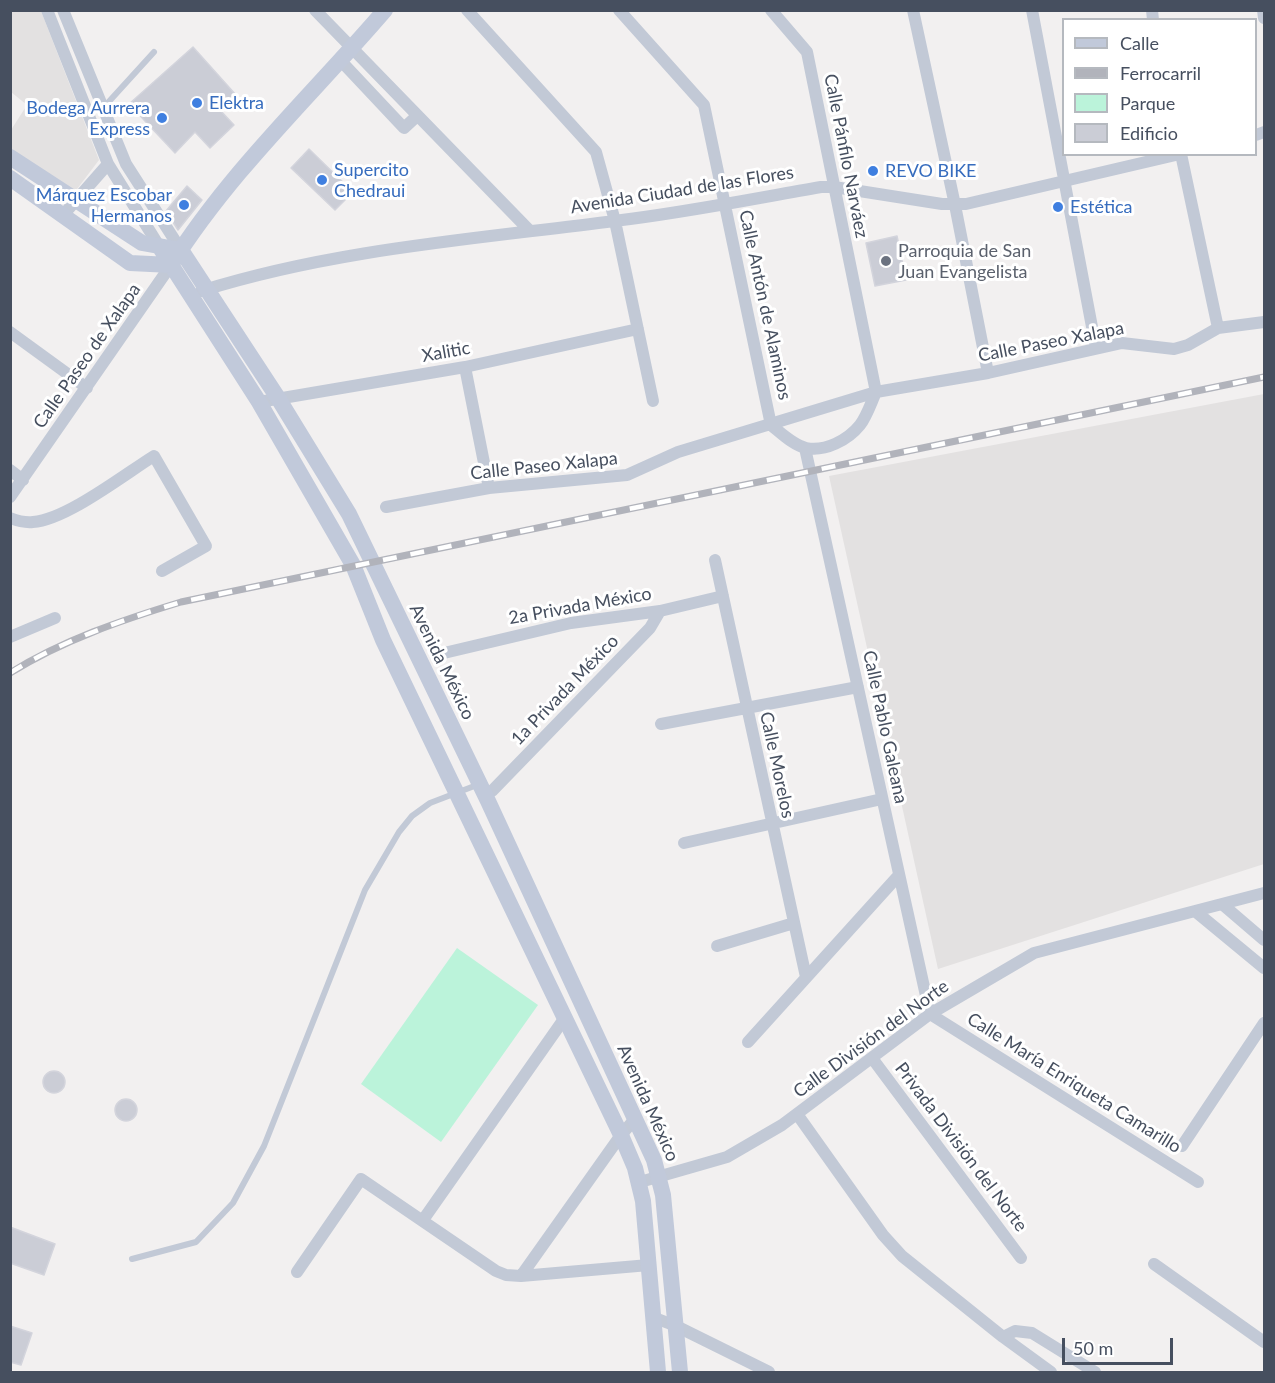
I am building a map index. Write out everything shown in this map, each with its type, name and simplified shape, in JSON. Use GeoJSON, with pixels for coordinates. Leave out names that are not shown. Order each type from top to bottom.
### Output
{"type":"FeatureCollection","features":[{"type":"Feature","properties":{"kind":"main road"},"geometry":{"type":"LineString","coordinates":[[10,178],[64,214],[130,263],[171,265],[209,208],[385,10]]}},
{"type":"Feature","properties":{"kind":"main road"},"geometry":{"type":"LineString","coordinates":[[10,157],[142,243],[181,250]]}},
{"type":"Feature","properties":{"kind":"main road","name":"Avenida México"},"geometry":{"type":"LineString","coordinates":[[159,246],[259,402],[352,565],[383,640],[621,1135],[640,1182],[658,1372]]}},
{"type":"Feature","properties":{"kind":"main road","name":"Avenida México"},"geometry":{"type":"LineString","coordinates":[[181,250],[278,398],[349,514],[370,561],[486,788],[654,1160],[659,1176],[680,1372]]}},
{"type":"Feature","properties":{"kind":"main road"},"geometry":{"type":"LineString","coordinates":[[383,640],[406,631]]}},
{"type":"Feature","properties":{"kind":"street","name":"Avenida México"},"geometry":{"type":"LineString","coordinates":[[47,10],[108,164],[159,246]]}},
{"type":"Feature","properties":{"kind":"street"},"geometry":{"type":"LineString","coordinates":[[315,10],[346,55],[404,128],[417,116]]}},
{"type":"Feature","properties":{"kind":"street"},"geometry":{"type":"LineString","coordinates":[[467,10],[596,152],[615,221],[653,401]]}},
{"type":"Feature","properties":{"kind":"street","name":"Calle Antón de Alaminos"},"geometry":{"type":"LineString","coordinates":[[619,10],[704,105],[771,425]]}},
{"type":"Feature","properties":{"kind":"street","name":"Calle Pánfilo Narváez"},"geometry":{"type":"LineString","coordinates":[[771,10],[807,52],[876,392]]}},
{"type":"Feature","properties":{"kind":"street"},"geometry":{"type":"LineString","coordinates":[[913,10],[988,374]]}},
{"type":"Feature","properties":{"kind":"street"},"geometry":{"type":"LineString","coordinates":[[1032,10],[1096,348]]}},
{"type":"Feature","properties":{"kind":"street"},"geometry":{"type":"LineString","coordinates":[[1263,10],[1264,18]]}},
{"type":"Feature","properties":{"kind":"street","name":"Avenida México"},"geometry":{"type":"LineString","coordinates":[[65,12],[126,164],[181,250]]}},
{"type":"Feature","properties":{"kind":"street"},"geometry":{"type":"LineString","coordinates":[[346,55],[417,116],[529,231]]}},
{"type":"Feature","properties":{"kind":"street","name":"Avenida Ciudad de las Flores"},"geometry":{"type":"LineString","coordinates":[[190,295],[296,267],[378,251],[615,221],[821,187],[955,205],[1172,156]]}},
{"type":"Feature","properties":{"kind":"street"},"geometry":{"type":"LineString","coordinates":[[1181,156],[1218,328]]}},
{"type":"Feature","properties":{"kind":"street"},"geometry":{"type":"LineString","coordinates":[[64,214],[108,164]]}},
{"type":"Feature","properties":{"kind":"street","name":"Calle Paseo de Xalapa"},"geometry":{"type":"LineString","coordinates":[[10,497],[171,265]]}},
{"type":"Feature","properties":{"kind":"street","name":"Calle Paseo Xalapa"},"geometry":{"type":"LineString","coordinates":[[386,507],[489,488],[627,475],[678,452],[876,392],[988,374],[1122,343],[1174,349],[1188,345],[1218,328],[1264,322]]}},
{"type":"Feature","properties":{"kind":"street","name":"Xalitic"},"geometry":{"type":"LineString","coordinates":[[259,402],[465,367],[638,329]]}},
{"type":"Feature","properties":{"kind":"street"},"geometry":{"type":"LineString","coordinates":[[10,332],[87,388]]}},
{"type":"Feature","properties":{"kind":"street"},"geometry":{"type":"LineString","coordinates":[[465,367],[489,488]]}},
{"type":"Feature","properties":{"kind":"street"},"geometry":{"type":"LineString","coordinates":[[771,425],[805,448],[817,449],[832,445],[850,435],[866,416],[876,392]]}},
{"type":"Feature","properties":{"kind":"street","name":"Calle Pablo Galeana"},"geometry":{"type":"LineString","coordinates":[[805,448],[930,1014]]}},
{"type":"Feature","properties":{"kind":"street"},"geometry":{"type":"LineString","coordinates":[[10,518],[33,522],[49,519],[68,511],[154,456],[206,546],[162,571]]}},
{"type":"Feature","properties":{"kind":"street"},"geometry":{"type":"LineString","coordinates":[[10,471],[23,480]]}},
{"type":"Feature","properties":{"kind":"street","name":"Calle Morelos"},"geometry":{"type":"LineString","coordinates":[[716,560],[746,709],[806,977]]}},
{"type":"Feature","properties":{"kind":"street","name":"2a Privada México"},"geometry":{"type":"LineString","coordinates":[[444,652],[571,623],[660,611],[723,596]]}},
{"type":"Feature","properties":{"kind":"street","name":"1a Privada México"},"geometry":{"type":"LineString","coordinates":[[486,788],[650,628],[660,611]]}},
{"type":"Feature","properties":{"kind":"street"},"geometry":{"type":"LineString","coordinates":[[10,637],[55,618]]}},
{"type":"Feature","properties":{"kind":"street"},"geometry":{"type":"LineString","coordinates":[[661,724],[858,687]]}},
{"type":"Feature","properties":{"kind":"street"},"geometry":{"type":"LineString","coordinates":[[684,843],[771,822],[882,800]]}},
{"type":"Feature","properties":{"kind":"street"},"geometry":{"type":"LineString","coordinates":[[748,1042],[899,875]]}},
{"type":"Feature","properties":{"kind":"street","name":"Calle División del Norte"},"geometry":{"type":"LineString","coordinates":[[640,1182],[727,1157],[782,1125],[930,1014],[1034,953],[1264,893]]}},
{"type":"Feature","properties":{"kind":"street"},"geometry":{"type":"LineString","coordinates":[[1222,904],[1264,940]]}},
{"type":"Feature","properties":{"kind":"street"},"geometry":{"type":"LineString","coordinates":[[1196,911],[1264,968]]}},
{"type":"Feature","properties":{"kind":"street"},"geometry":{"type":"LineString","coordinates":[[717,946],[794,923]]}},
{"type":"Feature","properties":{"kind":"street","name":"Calle María Enriqueta Camarillo"},"geometry":{"type":"LineString","coordinates":[[930,1014],[1198,1182]]}},
{"type":"Feature","properties":{"kind":"street"},"geometry":{"type":"LineString","coordinates":[[423,1220],[564,1019]]}},
{"type":"Feature","properties":{"kind":"street"},"geometry":{"type":"LineString","coordinates":[[1182,1146],[1264,1023]]}},
{"type":"Feature","properties":{"kind":"street","name":"Privada División del Norte"},"geometry":{"type":"LineString","coordinates":[[872,1058],[1021,1258]]}},
{"type":"Feature","properties":{"kind":"street"},"geometry":{"type":"LineString","coordinates":[[797,1114],[883,1235],[902,1256],[1039,1369],[1051,1372]]}},
{"type":"Feature","properties":{"kind":"street"},"geometry":{"type":"LineString","coordinates":[[521,1276],[621,1135],[635,1119]]}},
{"type":"Feature","properties":{"kind":"street"},"geometry":{"type":"LineString","coordinates":[[297,1272],[361,1179],[495,1271],[506,1275],[521,1276],[649,1265]]}},
{"type":"Feature","properties":{"kind":"street"},"geometry":{"type":"LineString","coordinates":[[1154,1264],[1264,1342]]}},
{"type":"Feature","properties":{"kind":"street"},"geometry":{"type":"LineString","coordinates":[[654,1318],[676,1326],[769,1372]]}},
{"type":"Feature","properties":{"kind":"street"},"geometry":{"type":"LineString","coordinates":[[1003,1337],[1014,1331],[1032,1333],[1095,1372]]}},
{"type":"Feature","properties":{"kind":"lane"},"geometry":{"type":"LineString","coordinates":[[52,23],[65,12]]}},
{"type":"Feature","properties":{"kind":"lane"},"geometry":{"type":"LineString","coordinates":[[102,108],[154,52]]}},
{"type":"Feature","properties":{"kind":"lane"},"geometry":{"type":"LineString","coordinates":[[132,1259],[196,1242],[233,1203],[264,1146],[365,890],[399,832],[412,816],[430,803],[456,793],[486,788]]}},
{"type":"Feature","properties":{"kind":"shaded area"},"geometry":{"type":"Polygon","coordinates":[[[10,11],[41,11],[99,160],[74,193],[11,150],[11,130],[27,105],[11,92],[10,11]]]}},
{"type":"Feature","properties":{"kind":"shaded area"},"geometry":{"type":"Polygon","coordinates":[[[1264,394],[1264,864],[938,969],[829,476],[1264,394]]]}},
{"type":"Feature","properties":{"kind":"green space"},"geometry":{"type":"Polygon","coordinates":[[[457,948],[538,1005],[441,1142],[361,1084],[457,948]]]}},
{"type":"Feature","properties":{"kind":"building","name":"Elektra"},"geometry":{"type":"Polygon","coordinates":[[[193,47],[236,95],[220,110],[234,125],[210,148],[195,132],[175,153],[129,104],[193,47]]]}},
{"type":"Feature","properties":{"kind":"building","name":"Supercito Chedraui"},"geometry":{"type":"Polygon","coordinates":[[[309,149],[353,192],[335,210],[291,168],[309,149]]]}},
{"type":"Feature","properties":{"kind":"building","name":"Márquez Escobar Hermanos"},"geometry":{"type":"Polygon","coordinates":[[[187,186],[202,200],[178,230],[166,211],[187,186]]]}},
{"type":"Feature","properties":{"kind":"building","name":"Parroquia de San Juan Evangelista"},"geometry":{"type":"Polygon","coordinates":[[[897,236],[906,280],[875,286],[866,243],[897,236]]]}},
{"type":"Feature","properties":{"kind":"building"},"geometry":{"type":"Polygon","coordinates":[[[54,1071],[64,1078],[65,1082],[58,1092],[54,1093],[44,1086],[43,1082],[50,1072],[54,1071]]]}},
{"type":"Feature","properties":{"kind":"building"},"geometry":{"type":"Polygon","coordinates":[[[126,1099],[136,1106],[137,1110],[130,1120],[126,1121],[116,1114],[115,1110],[122,1100],[126,1099]]]}},
{"type":"Feature","properties":{"kind":"building"},"geometry":{"type":"Polygon","coordinates":[[[10,1227],[55,1244],[44,1275],[10,1263],[10,1227]]]}},
{"type":"Feature","properties":{"kind":"building"},"geometry":{"type":"Polygon","coordinates":[[[10,1326],[32,1333],[21,1365],[10,1362],[10,1326]]]}},
{"type":"Feature","properties":{"kind":"railway"},"geometry":{"type":"LineString","coordinates":[[10,673],[30,661],[93,632],[181,602],[1264,377]]}},
{"type":"Feature","properties":{"kind":"place","name":"Elektra"},"geometry":{"type":"Point","coordinates":[197,103]}},
{"type":"Feature","properties":{"kind":"place","name":"Bodega Aurrera Express"},"geometry":{"type":"Point","coordinates":[162,118]}},
{"type":"Feature","properties":{"kind":"place","name":"REVO BIKE"},"geometry":{"type":"Point","coordinates":[873,171]}},
{"type":"Feature","properties":{"kind":"place","name":"Supercito Chedraui"},"geometry":{"type":"Point","coordinates":[322,180]}},
{"type":"Feature","properties":{"kind":"place","name":"Márquez Escobar Hermanos"},"geometry":{"type":"Point","coordinates":[184,205]}},
{"type":"Feature","properties":{"kind":"place","name":"Estética"},"geometry":{"type":"Point","coordinates":[1058,207]}},
{"type":"Feature","properties":{"kind":"place","name":"Parroquia de San Juan Evangelista"},"geometry":{"type":"Point","coordinates":[886,261]}}]}
